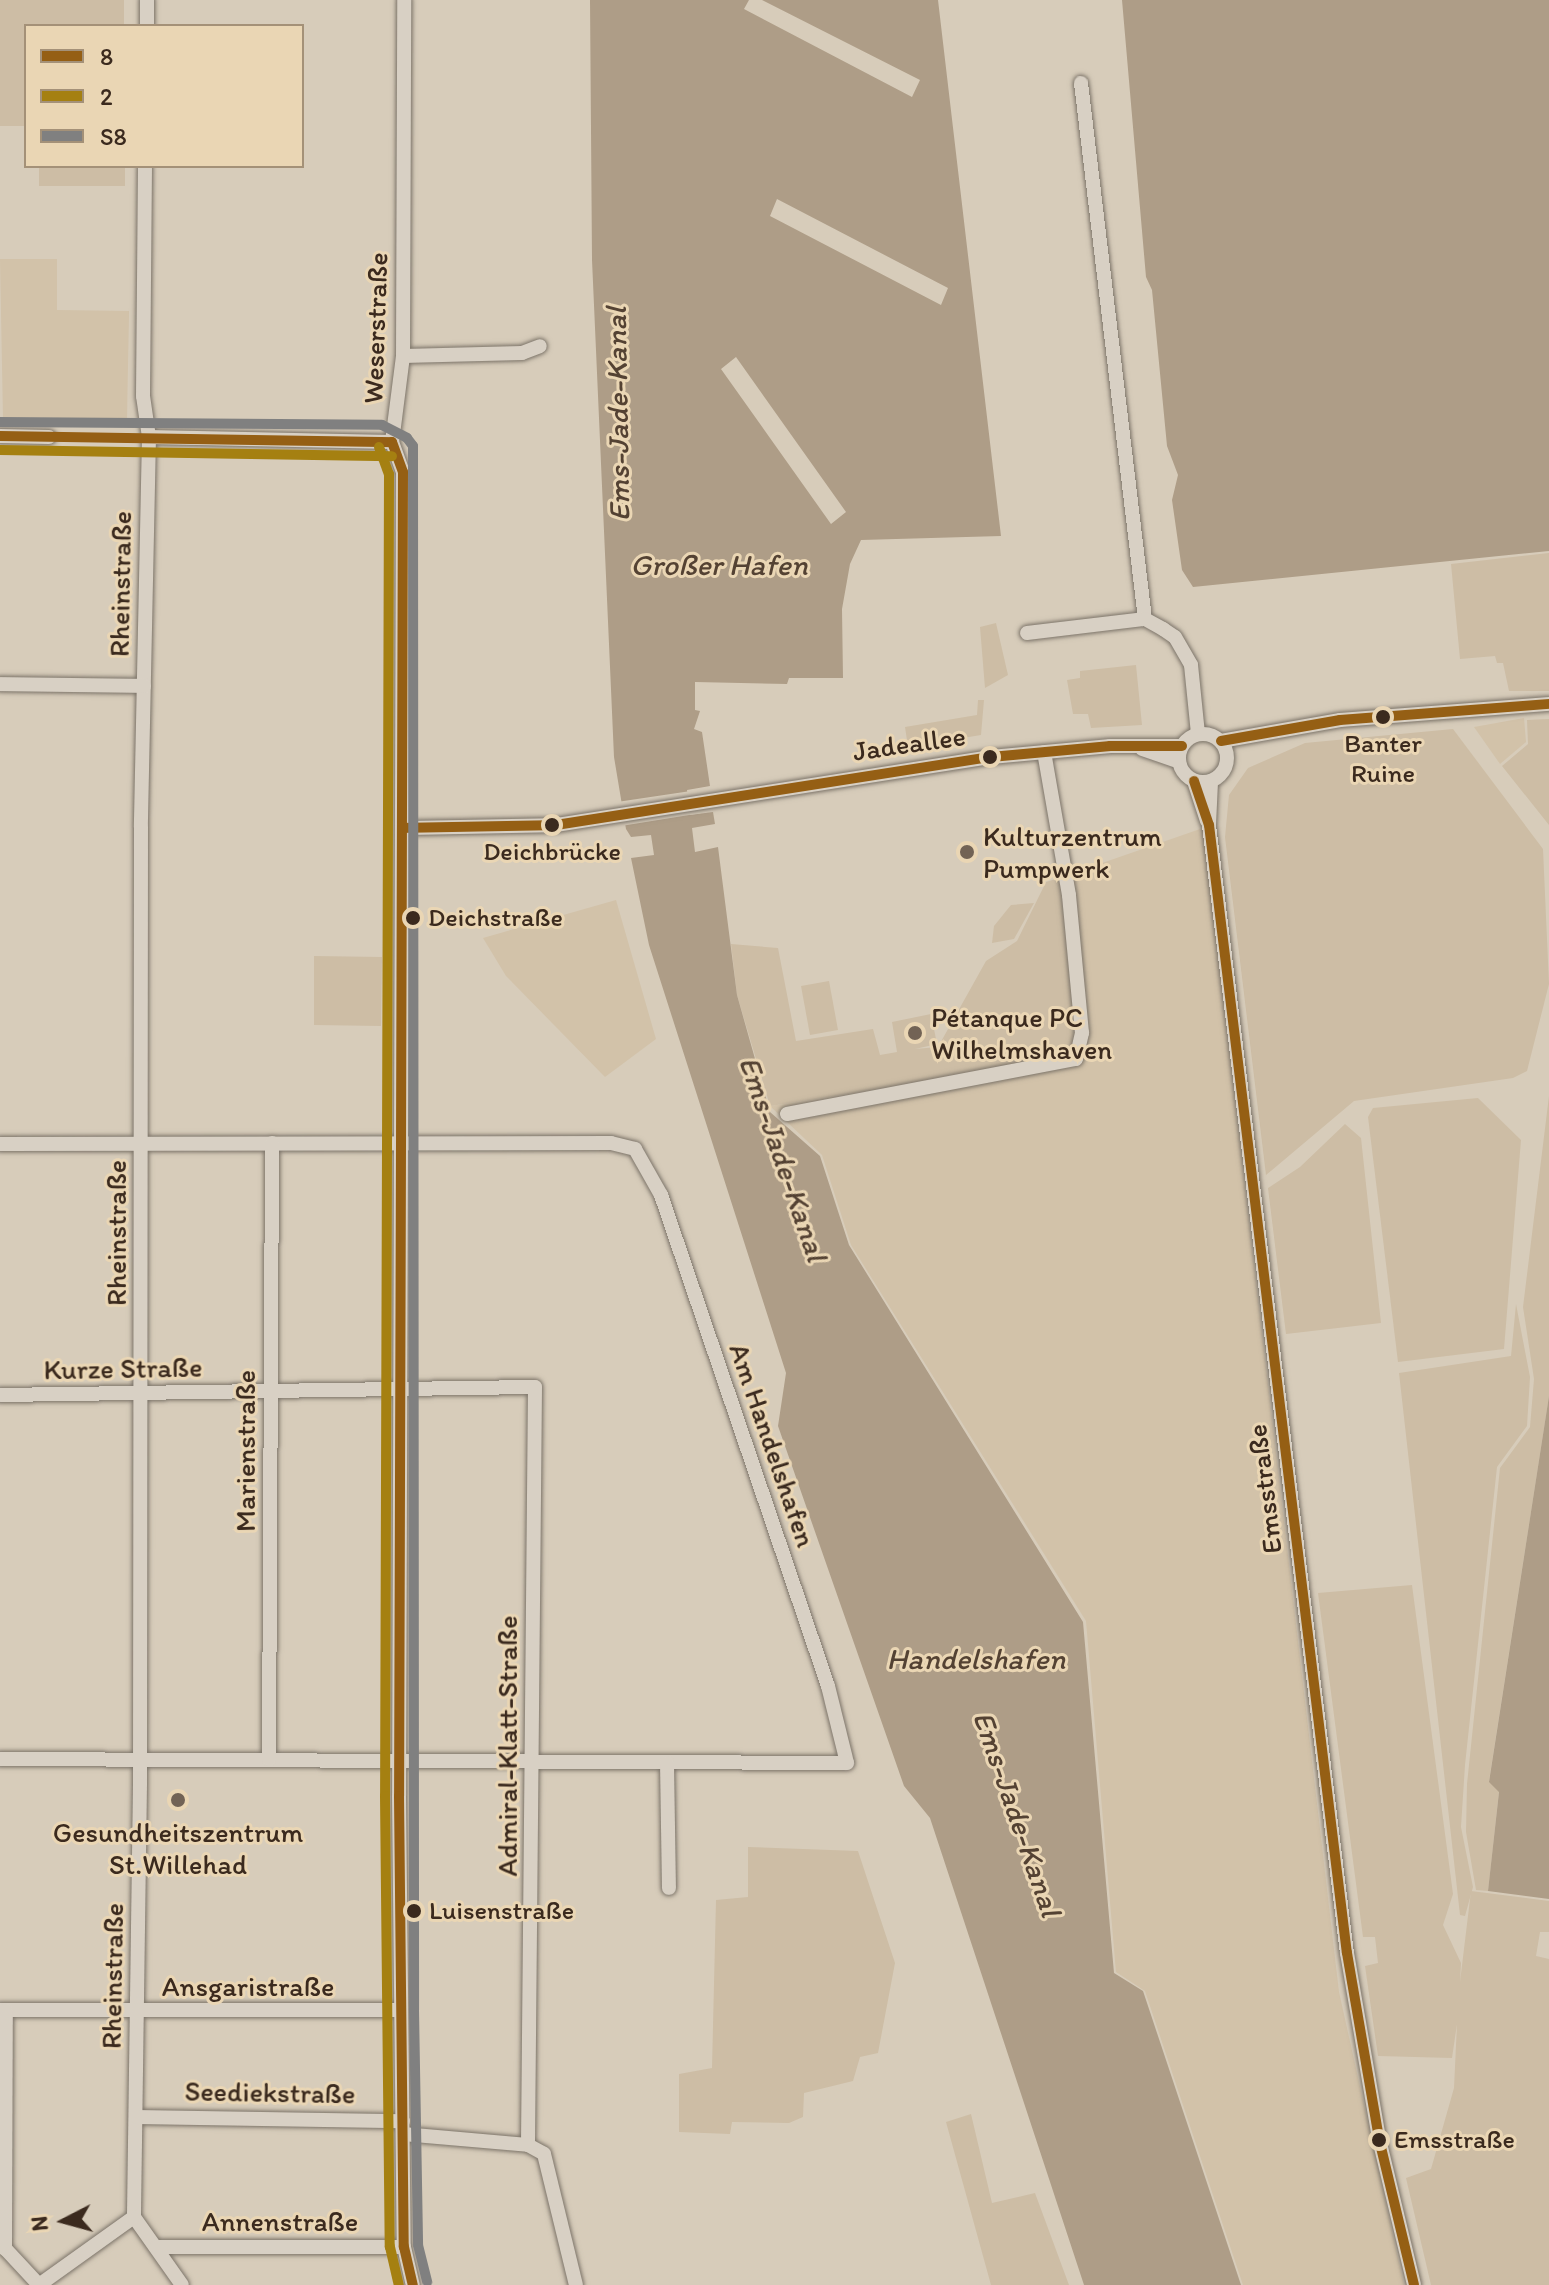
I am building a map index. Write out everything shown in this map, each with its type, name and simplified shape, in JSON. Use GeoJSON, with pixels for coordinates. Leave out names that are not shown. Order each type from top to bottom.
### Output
{"type":"FeatureCollection","features":[{"type":"Feature","properties":{"kind":"street"},"geometry":{"type":"LineString","coordinates":[[147,0],[147,24]]}},
{"type":"Feature","properties":{"kind":"street","name":"Weserstraße"},"geometry":{"type":"LineString","coordinates":[[404,0],[403,356],[392,442],[403,472],[398,1760],[404,2247],[413,2285]]}},
{"type":"Feature","properties":{"kind":"street"},"geometry":{"type":"LineString","coordinates":[[1081,83],[1145,619]]}},
{"type":"Feature","properties":{"kind":"street","name":"Rheinstraße"},"geometry":{"type":"LineString","coordinates":[[134,2217],[140,1758],[144,686],[149,437],[143,396],[145,168]]}},
{"type":"Feature","properties":{"kind":"street"},"geometry":{"type":"LineString","coordinates":[[403,356],[522,353],[540,346]]}},
{"type":"Feature","properties":{"kind":"street"},"geometry":{"type":"LineString","coordinates":[[0,436],[49,437]]}},
{"type":"Feature","properties":{"kind":"street"},"geometry":{"type":"LineString","coordinates":[[149,437],[392,442]]}},
{"type":"Feature","properties":{"kind":"street"},"geometry":{"type":"LineString","coordinates":[[1027,633],[1145,619],[1175,637],[1191,665],[1198,734]]}},
{"type":"Feature","properties":{"kind":"street"},"geometry":{"type":"LineString","coordinates":[[0,684],[144,686]]}},
{"type":"Feature","properties":{"kind":"street"},"geometry":{"type":"LineString","coordinates":[[1198,734],[1221,741],[1340,720],[1549,704]]}},
{"type":"Feature","properties":{"kind":"street"},"geometry":{"type":"LineString","coordinates":[[1198,734],[1182,746],[1179,762],[1194,781],[1211,782],[1223,772],[1228,758],[1261,736]]}},
{"type":"Feature","properties":{"kind":"street"},"geometry":{"type":"LineString","coordinates":[[1221,741],[1228,758]]}},
{"type":"Feature","properties":{"kind":"street","name":"Jadeallee"},"geometry":{"type":"LineString","coordinates":[[403,828],[556,825],[923,766],[1044,752],[1182,746]]}},
{"type":"Feature","properties":{"kind":"street","name":"Jadeallee"},"geometry":{"type":"LineString","coordinates":[[1137,747],[1179,762]]}},
{"type":"Feature","properties":{"kind":"street"},"geometry":{"type":"LineString","coordinates":[[787,1114],[1076,1059],[1082,1033],[1071,908],[1044,752]]}},
{"type":"Feature","properties":{"kind":"street","name":"Emsstraße"},"geometry":{"type":"LineString","coordinates":[[1194,781],[1209,825]]}},
{"type":"Feature","properties":{"kind":"street","name":"Emsstraße"},"geometry":{"type":"LineString","coordinates":[[1211,782],[1209,825],[1347,1953],[1382,2154],[1414,2285]]}},
{"type":"Feature","properties":{"kind":"street","name":"Marienstraße"},"geometry":{"type":"LineString","coordinates":[[269,1759],[272,1143]]}},
{"type":"Feature","properties":{"kind":"street"},"geometry":{"type":"LineString","coordinates":[[0,1144],[401,1143]]}},
{"type":"Feature","properties":{"kind":"street","name":"Am Handelshafen"},"geometry":{"type":"LineString","coordinates":[[401,1143],[611,1143],[635,1149],[661,1195],[828,1686],[847,1763],[667,1763]]}},
{"type":"Feature","properties":{"kind":"street","name":"Kurze Straße"},"geometry":{"type":"LineString","coordinates":[[0,1395],[535,1387]]}},
{"type":"Feature","properties":{"kind":"street","name":"Admiral-Klatt-Straße"},"geometry":{"type":"LineString","coordinates":[[528,2145],[534,1764],[535,1387]]}},
{"type":"Feature","properties":{"kind":"street"},"geometry":{"type":"LineString","coordinates":[[0,1759],[667,1763],[669,1888]]}},
{"type":"Feature","properties":{"kind":"street"},"geometry":{"type":"LineString","coordinates":[[3,2010],[2,2246],[39,2285],[134,2217],[182,2285]]}},
{"type":"Feature","properties":{"kind":"street","name":"Ansgaristraße"},"geometry":{"type":"LineString","coordinates":[[3,2010],[307,2014],[400,2010]]}},
{"type":"Feature","properties":{"kind":"street","name":"Seediekstraße"},"geometry":{"type":"LineString","coordinates":[[136,2117],[403,2128],[528,2145]]}},
{"type":"Feature","properties":{"kind":"street"},"geometry":{"type":"LineString","coordinates":[[528,2145],[544,2154],[576,2285]]}},
{"type":"Feature","properties":{"kind":"street","name":"Annenstraße"},"geometry":{"type":"LineString","coordinates":[[156,2247],[404,2247]]}},
{"type":"Feature","properties":{"kind":"shaded area"},"geometry":{"type":"Polygon","coordinates":[[[0,0],[124,0],[124,24],[24,24],[24,126],[0,126],[0,0]]]}},
{"type":"Feature","properties":{"kind":"shaded area"},"geometry":{"type":"Polygon","coordinates":[[[39,168],[125,168],[125,186],[39,186],[39,168]]]}},
{"type":"Feature","properties":{"kind":"shaded area"},"geometry":{"type":"Polygon","coordinates":[[[0,259],[57,259],[57,310],[129,311],[127,420],[3,419],[0,259]]]}},
{"type":"Feature","properties":{"kind":"shaded area"},"geometry":{"type":"Polygon","coordinates":[[[1549,553],[1549,691],[1509,691],[1503,663],[1497,663],[1495,656],[1460,659],[1451,564],[1549,553]]]}},
{"type":"Feature","properties":{"kind":"shaded area"},"geometry":{"type":"Polygon","coordinates":[[[996,623],[1008,675],[985,688],[980,627],[996,623]]]}},
{"type":"Feature","properties":{"kind":"shaded area"},"geometry":{"type":"Polygon","coordinates":[[[1136,665],[1142,725],[1091,728],[1088,714],[1073,714],[1067,680],[1080,678],[1080,671],[1136,665]]]}},
{"type":"Feature","properties":{"kind":"shaded area"},"geometry":{"type":"Polygon","coordinates":[[[978,700],[984,700],[981,735],[908,747],[905,727],[977,715],[978,700]]]}},
{"type":"Feature","properties":{"kind":"shaded area"},"geometry":{"type":"Polygon","coordinates":[[[1524,718],[1526,742],[1500,764],[1474,727],[1524,718]]]}},
{"type":"Feature","properties":{"kind":"shaded area"},"geometry":{"type":"Polygon","coordinates":[[[1549,719],[1549,825],[1502,766],[1528,744],[1527,720],[1549,719]]]}},
{"type":"Feature","properties":{"kind":"shaded area"},"geometry":{"type":"Polygon","coordinates":[[[1453,729],[1543,849],[1549,984],[1527,1071],[1513,1078],[1354,1101],[1266,1175],[1225,837],[1229,795],[1248,768],[1305,743],[1453,729]]]}},
{"type":"Feature","properties":{"kind":"shaded area"},"geometry":{"type":"Polygon","coordinates":[[[1203,828],[1339,1992],[1404,2285],[1243,2285],[1145,1991],[1116,1972],[1086,1621],[851,1245],[822,1155],[770,1106],[1058,1062],[1078,1031],[1059,878],[1203,828]]]}},
{"type":"Feature","properties":{"kind":"shaded area"},"geometry":{"type":"Polygon","coordinates":[[[1059,878],[1078,1031],[1073,1055],[1058,1062],[770,1106],[737,995],[731,944],[778,948],[796,1041],[873,1029],[880,1055],[897,1052],[892,1022],[931,1014],[937,1044],[915,1049],[938,1047],[986,961],[1017,941],[1046,882],[1059,878]]]}},
{"type":"Feature","properties":{"kind":"shaded area"},"geometry":{"type":"Polygon","coordinates":[[[616,900],[656,1039],[605,1077],[506,976],[483,938],[616,900]]]}},
{"type":"Feature","properties":{"kind":"shaded area"},"geometry":{"type":"Polygon","coordinates":[[[1034,903],[1014,939],[992,943],[994,926],[1011,905],[1034,903]]]}},
{"type":"Feature","properties":{"kind":"shaded area"},"geometry":{"type":"Polygon","coordinates":[[[314,956],[382,957],[381,1026],[314,1025],[314,956]]]}},
{"type":"Feature","properties":{"kind":"shaded area"},"geometry":{"type":"Polygon","coordinates":[[[829,981],[838,1030],[810,1035],[801,986],[829,981]]]}},
{"type":"Feature","properties":{"kind":"shaded area"},"geometry":{"type":"Polygon","coordinates":[[[1549,1096],[1549,1396],[1489,1781],[1499,1791],[1488,1891],[1476,1890],[1466,1832],[1467,1784],[1500,1468],[1530,1427],[1534,1379],[1523,1307],[1549,1096]]]}},
{"type":"Feature","properties":{"kind":"shaded area"},"geometry":{"type":"Polygon","coordinates":[[[1478,1098],[1521,1140],[1504,1349],[1398,1362],[1368,1117],[1373,1108],[1478,1098]]]}},
{"type":"Feature","properties":{"kind":"shaded area"},"geometry":{"type":"Polygon","coordinates":[[[1345,1124],[1361,1138],[1381,1323],[1286,1334],[1268,1188],[1300,1167],[1345,1124]]]}},
{"type":"Feature","properties":{"kind":"shaded area"},"geometry":{"type":"Polygon","coordinates":[[[1516,1304],[1530,1377],[1527,1426],[1497,1467],[1465,1765],[1461,1827],[1473,1887],[1465,1916],[1460,1915],[1399,1373],[1511,1356],[1516,1304]]]}},
{"type":"Feature","properties":{"kind":"shaded area"},"geometry":{"type":"Polygon","coordinates":[[[1412,1585],[1453,1894],[1443,1925],[1461,1963],[1460,1982],[1471,1891],[1549,1901],[1549,1932],[1540,1932],[1536,1956],[1549,1959],[1549,2285],[1431,2285],[1406,2178],[1431,2169],[1454,2088],[1457,2024],[1452,2058],[1378,2056],[1365,1966],[1378,1963],[1375,1937],[1363,1937],[1318,1593],[1412,1585]]]}},
{"type":"Feature","properties":{"kind":"shaded area"},"geometry":{"type":"Polygon","coordinates":[[[748,1847],[858,1851],[895,1963],[878,2053],[860,2057],[853,2081],[804,2093],[803,2117],[789,2123],[732,2122],[730,2134],[679,2132],[679,2074],[712,2068],[716,1900],[748,1897],[748,1847]]]}},
{"type":"Feature","properties":{"kind":"shaded area"},"geometry":{"type":"Polygon","coordinates":[[[971,2114],[992,2203],[1035,2193],[1069,2285],[991,2285],[946,2122],[971,2114]]]}},
{"type":"Feature","properties":{"kind":"water"},"geometry":{"type":"Polygon","coordinates":[[[590,0],[749,0],[744,9],[912,97],[920,80],[762,0],[938,0],[1001,536],[861,540],[850,564],[842,609],[843,678],[789,678],[787,684],[695,682],[695,710],[700,711],[694,729],[702,732],[710,786],[687,790],[690,815],[713,812],[715,824],[692,828],[695,852],[718,847],[737,995],[770,1112],[820,1156],[849,1245],[1083,1622],[1114,1973],[1143,1991],[1241,2285],[1084,2285],[930,1818],[904,1786],[778,1426],[786,1373],[649,945],[631,858],[654,855],[651,835],[631,837],[626,829],[614,757],[592,260],[590,0]],[[777,199],[770,216],[941,305],[948,288],[777,199]],[[736,357],[721,369],[831,524],[846,512],[736,357]]]}},
{"type":"Feature","properties":{"kind":"water"},"geometry":{"type":"Polygon","coordinates":[[[1122,0],[1549,0],[1549,551],[1193,587],[1182,570],[1172,500],[1178,475],[1167,446],[1152,290],[1146,277],[1122,0]]]}},
{"type":"Feature","properties":{"kind":"water"},"geometry":{"type":"Polygon","coordinates":[[[1549,1396],[1549,1899],[1488,1891],[1499,1792],[1489,1782],[1549,1396]]]}},
{"type":"Feature","properties":{"kind":"pier"},"geometry":{"type":"Polygon","coordinates":[[[711,788],[691,794],[693,811],[714,811],[621,826],[617,802],[711,788]]]}},
{"type":"Feature","properties":{"kind":"transit line","name":"S8"},"geometry":{"type":"LineString","coordinates":[[0,422],[382,425],[407,438],[413,446],[414,2010],[418,2245],[427,2282]]}},
{"type":"Feature","properties":{"kind":"transit line","name":"8"},"geometry":{"type":"LineString","coordinates":[[0,436],[392,442]]}},
{"type":"Feature","properties":{"kind":"transit line","name":"8"},"geometry":{"type":"LineString","coordinates":[[392,442],[403,472],[399,1796],[404,2247],[413,2285]]}},
{"type":"Feature","properties":{"kind":"transit line","name":"2"},"geometry":{"type":"LineString","coordinates":[[379,447],[389,474],[385,1796],[390,2247],[399,2285]]}},
{"type":"Feature","properties":{"kind":"transit line","name":"2"},"geometry":{"type":"LineString","coordinates":[[0,450],[392,456]]}},
{"type":"Feature","properties":{"kind":"transit line","name":"8"},"geometry":{"type":"LineString","coordinates":[[1221,741],[1340,720],[1549,704]]}},
{"type":"Feature","properties":{"kind":"transit line","name":"8"},"geometry":{"type":"LineString","coordinates":[[403,828],[556,825],[991,757],[1110,746],[1182,746]]}},
{"type":"Feature","properties":{"kind":"transit line","name":"8"},"geometry":{"type":"LineString","coordinates":[[1194,781],[1209,825],[1347,1953],[1379,2139],[1414,2285]]}},
{"type":"Feature","properties":{"kind":"place","name":"Banter Ruine"},"geometry":{"type":"Point","coordinates":[1383,717]}},
{"type":"Feature","properties":{"kind":"place","name":"Deichbrücke"},"geometry":{"type":"Point","coordinates":[552,825]}},
{"type":"Feature","properties":{"kind":"place","name":"Kulturzentrum Pumpwerk"},"geometry":{"type":"Point","coordinates":[967,852]}},
{"type":"Feature","properties":{"kind":"place","name":"Deichstraße"},"geometry":{"type":"Point","coordinates":[413,918]}},
{"type":"Feature","properties":{"kind":"place","name":"Pétanque PC Wilhelmshaven"},"geometry":{"type":"Point","coordinates":[915,1033]}},
{"type":"Feature","properties":{"kind":"place","name":"Gesundheitszentrum St.Willehad"},"geometry":{"type":"Point","coordinates":[178,1800]}},
{"type":"Feature","properties":{"kind":"place","name":"Luisenstraße"},"geometry":{"type":"Point","coordinates":[414,1911]}},
{"type":"Feature","properties":{"kind":"place","name":"Emsstraße"},"geometry":{"type":"Point","coordinates":[1379,2140]}},
{"type":"Feature","properties":{"kind":"water label","name":"Ems-Jade-Kanal"},"geometry":{"type":"Point","coordinates":[618,414]}},
{"type":"Feature","properties":{"kind":"water label","name":"Großer Hafen"},"geometry":{"type":"Point","coordinates":[719,565]}},
{"type":"Feature","properties":{"kind":"water label","name":"Ems-Jade-Kanal"},"geometry":{"type":"Point","coordinates":[783,1159]}},
{"type":"Feature","properties":{"kind":"water label","name":"Handelshafen"},"geometry":{"type":"Point","coordinates":[976,1659]}},
{"type":"Feature","properties":{"kind":"water label","name":"Ems-Jade-Kanal"},"geometry":{"type":"Point","coordinates":[1017,1814]}}]}
